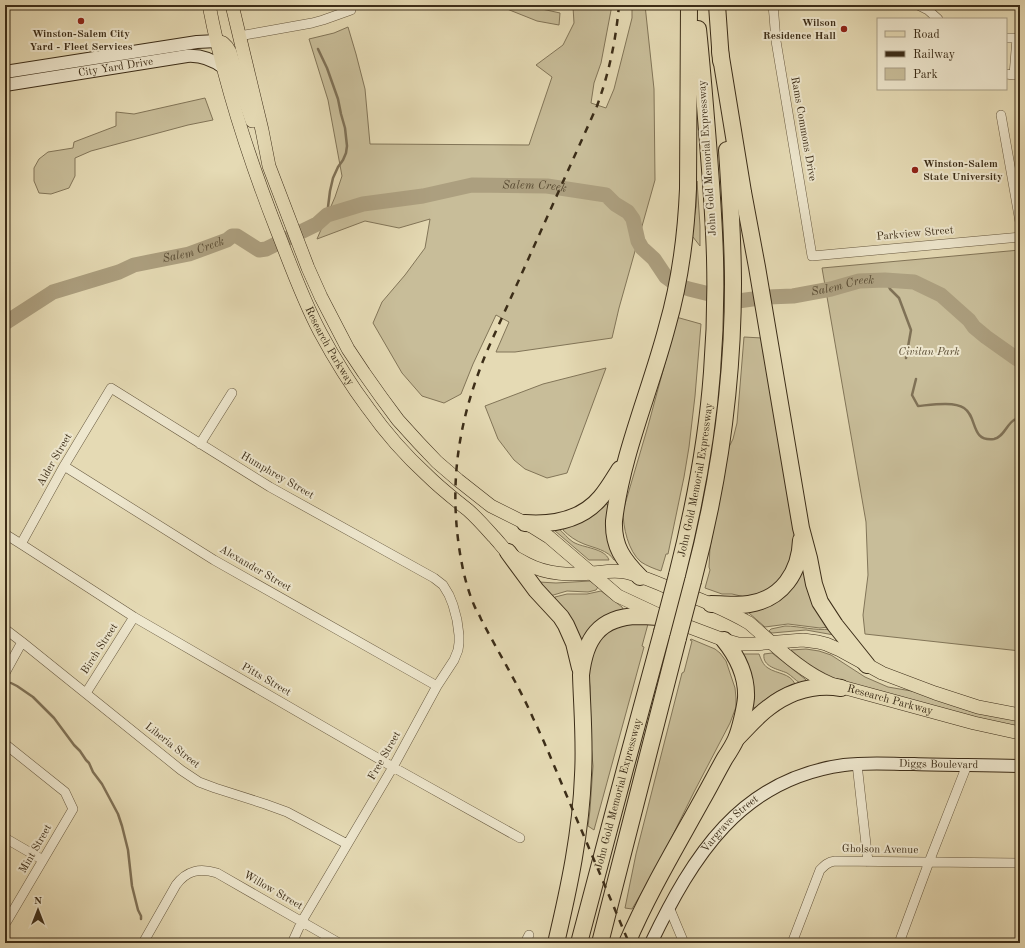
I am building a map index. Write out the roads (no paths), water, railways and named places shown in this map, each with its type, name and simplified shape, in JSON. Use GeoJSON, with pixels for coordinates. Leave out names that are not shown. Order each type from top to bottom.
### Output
{"type":"FeatureCollection","features":[{"type":"Feature","properties":{"kind":"highway"},"geometry":{"type":"LineString","coordinates":[[640,577],[622,556],[617,544],[613,529],[614,513],[626,459],[662,347],[677,288],[684,240],[688,189],[689,5]]}},
{"type":"Feature","properties":{"kind":"highway","name":"John Gold Memorial Expressway"},"geometry":{"type":"LineString","coordinates":[[579,943],[662,624],[677,575],[702,460],[712,374],[715,324],[715,257],[713,209],[695,5]]}},
{"type":"Feature","properties":{"kind":"highway","name":"John Gold Memorial Expressway"},"geometry":{"type":"LineString","coordinates":[[600,943],[708,520],[720,455],[727,397],[732,328],[733,262],[717,5]]}},
{"type":"Feature","properties":{"kind":"highway"},"geometry":{"type":"LineString","coordinates":[[720,51],[741,184],[801,528],[814,584],[820,602],[834,625],[867,665]]}},
{"type":"Feature","properties":{"kind":"highway"},"geometry":{"type":"LineString","coordinates":[[526,522],[543,524],[560,522],[572,518],[587,510],[601,497],[626,459]]}},
{"type":"Feature","properties":{"kind":"highway"},"geometry":{"type":"LineString","coordinates":[[712,604],[750,604],[764,600],[778,592],[788,581],[796,568],[800,552],[801,528]]}},
{"type":"Feature","properties":{"kind":"highway"},"geometry":{"type":"LineString","coordinates":[[508,552],[536,590],[561,617],[566,625],[574,643],[581,675]]}},
{"type":"Feature","properties":{"kind":"highway"},"geometry":{"type":"LineString","coordinates":[[556,943],[571,877],[579,826],[583,769],[581,675],[583,661],[593,636],[606,624],[629,617],[638,616],[662,624]]}},
{"type":"Feature","properties":{"kind":"highway"},"geometry":{"type":"LineString","coordinates":[[627,943],[643,908],[736,739],[744,707],[746,691],[743,675],[737,659],[724,640]]}},
{"type":"Feature","properties":{"kind":"highway"},"geometry":{"type":"LineString","coordinates":[[736,739],[768,708],[786,697],[800,691],[817,687],[824,686],[841,688]]}},
{"type":"Feature","properties":{"kind":"main road","name":"Research Parkway"},"geometry":{"type":"LineString","coordinates":[[209,5],[224,68],[243,136],[294,274],[330,351],[367,407],[385,430],[425,474],[474,516],[508,552],[529,565],[545,572],[561,574],[607,571],[632,574],[712,604],[749,623],[814,676],[841,688],[974,723],[1020,733]]}},
{"type":"Feature","properties":{"kind":"main road","name":"Research Parkway"},"geometry":{"type":"LineString","coordinates":[[232,5],[262,130],[269,166],[308,268],[321,297],[348,349],[376,391],[398,420],[437,462],[491,506],[526,522],[549,537],[618,596],[662,624],[724,640],[746,644],[803,640],[818,642],[840,650],[890,676],[978,707],[1020,715]]}},
{"type":"Feature","properties":{"kind":"main road"},"geometry":{"type":"LineString","coordinates":[[217,41],[223,43],[230,52],[246,103],[269,166]]}},
{"type":"Feature","properties":{"kind":"street","name":"Rams Commons Drive"},"geometry":{"type":"LineString","coordinates":[[773,5],[776,41],[812,256]]}},
{"type":"Feature","properties":{"kind":"street"},"geometry":{"type":"LineString","coordinates":[[918,5],[930,7],[937,18]]}},
{"type":"Feature","properties":{"kind":"street"},"geometry":{"type":"LineString","coordinates":[[240,36],[312,23],[351,10]]}},
{"type":"Feature","properties":{"kind":"street"},"geometry":{"type":"LineString","coordinates":[[1007,38],[1017,38],[1014,74],[1007,74]]}},
{"type":"Feature","properties":{"kind":"street","name":"City Yard Drive"},"geometry":{"type":"LineString","coordinates":[[5,72],[197,42],[217,41]]}},
{"type":"Feature","properties":{"kind":"street","name":"City Yard Drive"},"geometry":{"type":"LineString","coordinates":[[5,85],[186,56],[206,58],[224,68]]}},
{"type":"Feature","properties":{"kind":"street"},"geometry":{"type":"LineString","coordinates":[[1001,115],[1020,222]]}},
{"type":"Feature","properties":{"kind":"street","name":"Parkview Street"},"geometry":{"type":"LineString","coordinates":[[812,256],[1020,237]]}},
{"type":"Feature","properties":{"kind":"street","name":"Humphrey Street"},"geometry":{"type":"LineString","coordinates":[[111,388],[270,487],[434,578]]}},
{"type":"Feature","properties":{"kind":"street","name":"Alder Street"},"geometry":{"type":"LineString","coordinates":[[22,544],[64,466],[111,388]]}},
{"type":"Feature","properties":{"kind":"street"},"geometry":{"type":"LineString","coordinates":[[200,444],[232,393]]}},
{"type":"Feature","properties":{"kind":"street","name":"Alexander Street"},"geometry":{"type":"LineString","coordinates":[[64,466],[214,560],[437,686]]}},
{"type":"Feature","properties":{"kind":"street","name":"Pitts Street"},"geometry":{"type":"LineString","coordinates":[[5,534],[134,617],[393,767],[520,838]]}},
{"type":"Feature","properties":{"kind":"street","name":"Free Street"},"geometry":{"type":"LineString","coordinates":[[292,943],[302,921],[393,767],[437,686],[454,660],[458,650],[459,635],[453,605],[443,585],[434,578]]}},
{"type":"Feature","properties":{"kind":"street","name":"Birch Street"},"geometry":{"type":"LineString","coordinates":[[86,693],[134,617]]}},
{"type":"Feature","properties":{"kind":"street","name":"Liberia Street"},"geometry":{"type":"LineString","coordinates":[[5,629],[181,770],[200,782],[287,812],[347,844]]}},
{"type":"Feature","properties":{"kind":"street"},"geometry":{"type":"LineString","coordinates":[[5,673],[22,642]]}},
{"type":"Feature","properties":{"kind":"street","name":"Mint Street"},"geometry":{"type":"LineString","coordinates":[[5,744],[65,792],[72,809],[7,921]]}},
{"type":"Feature","properties":{"kind":"street"},"geometry":{"type":"LineString","coordinates":[[857,764],[868,862]]}},
{"type":"Feature","properties":{"kind":"street","name":"Diggs Boulevard"},"geometry":{"type":"LineString","coordinates":[[857,764],[1020,766]]}},
{"type":"Feature","properties":{"kind":"street","name":"Vargrave Street"},"geometry":{"type":"LineString","coordinates":[[651,943],[688,874],[711,841],[730,820],[750,802],[774,788],[800,776],[823,769],[857,764]]}},
{"type":"Feature","properties":{"kind":"street"},"geometry":{"type":"LineString","coordinates":[[899,943],[967,765]]}},
{"type":"Feature","properties":{"kind":"street"},"geometry":{"type":"LineString","coordinates":[[5,838],[43,860]]}},
{"type":"Feature","properties":{"kind":"street","name":"Gholson Avenue"},"geometry":{"type":"LineString","coordinates":[[792,943],[820,870],[830,862],[1020,863]]}},
{"type":"Feature","properties":{"kind":"street","name":"Willow Street"},"geometry":{"type":"LineString","coordinates":[[143,943],[176,885],[183,876],[192,872],[203,870],[217,873],[339,943]]}},
{"type":"Feature","properties":{"kind":"street"},"geometry":{"type":"LineString","coordinates":[[669,907],[684,943]]}},
{"type":"Feature","properties":{"kind":"waterway"},"geometry":{"type":"LineString","coordinates":[[318,49],[327,68],[338,99],[345,128],[347,146],[343,160],[333,178],[327,215]]}},
{"type":"Feature","properties":{"kind":"waterway","name":"Salem Creek"},"geometry":{"type":"LineString","coordinates":[[5,323],[53,292],[119,272],[134,265],[189,254],[227,240],[232,236],[237,236],[259,250],[266,249],[317,224],[327,215],[363,204],[423,196],[472,185],[547,186],[606,195],[615,204],[628,212],[633,219],[638,241],[642,248],[654,259],[666,277],[677,285],[738,301],[768,297],[793,296],[831,289],[859,281],[885,280],[914,282],[941,295],[986,337],[1017,359],[1020,359]]}},
{"type":"Feature","properties":{"kind":"waterway"},"geometry":{"type":"LineString","coordinates":[[885,280],[890,289],[899,298],[911,330],[906,358]]}},
{"type":"Feature","properties":{"kind":"waterway"},"geometry":{"type":"LineString","coordinates":[[916,379],[912,395],[918,406],[942,404],[960,406],[968,412],[981,437],[986,439],[997,438],[1003,433],[1011,422],[1020,418]]}},
{"type":"Feature","properties":{"kind":"waterway"},"geometry":{"type":"LineString","coordinates":[[11,683],[33,697],[54,718],[89,763],[93,772],[102,784],[118,814],[122,826],[128,850],[132,886],[141,919]]}},
{"type":"Feature","properties":{"kind":"railway"},"geometry":{"type":"LineString","coordinates":[[619,5],[611,56],[597,106],[487,351],[478,375],[470,399],[459,447],[455,496],[456,521],[461,562],[471,598],[521,693],[537,727],[629,943]]}},
{"type":"Feature","properties":{"kind":"place","name":"Winston-Salem City Yard - Fleet Services"},"geometry":{"type":"Point","coordinates":[81,21]}},
{"type":"Feature","properties":{"kind":"place","name":"Wilson Residence Hall"},"geometry":{"type":"Point","coordinates":[844,29]}},
{"type":"Feature","properties":{"kind":"place","name":"Winston-Salem State University"},"geometry":{"type":"Point","coordinates":[915,170]}},
{"type":"Feature","properties":{"kind":"park label","name":"Civitan Park"},"geometry":{"type":"Point","coordinates":[929,352]}}]}
